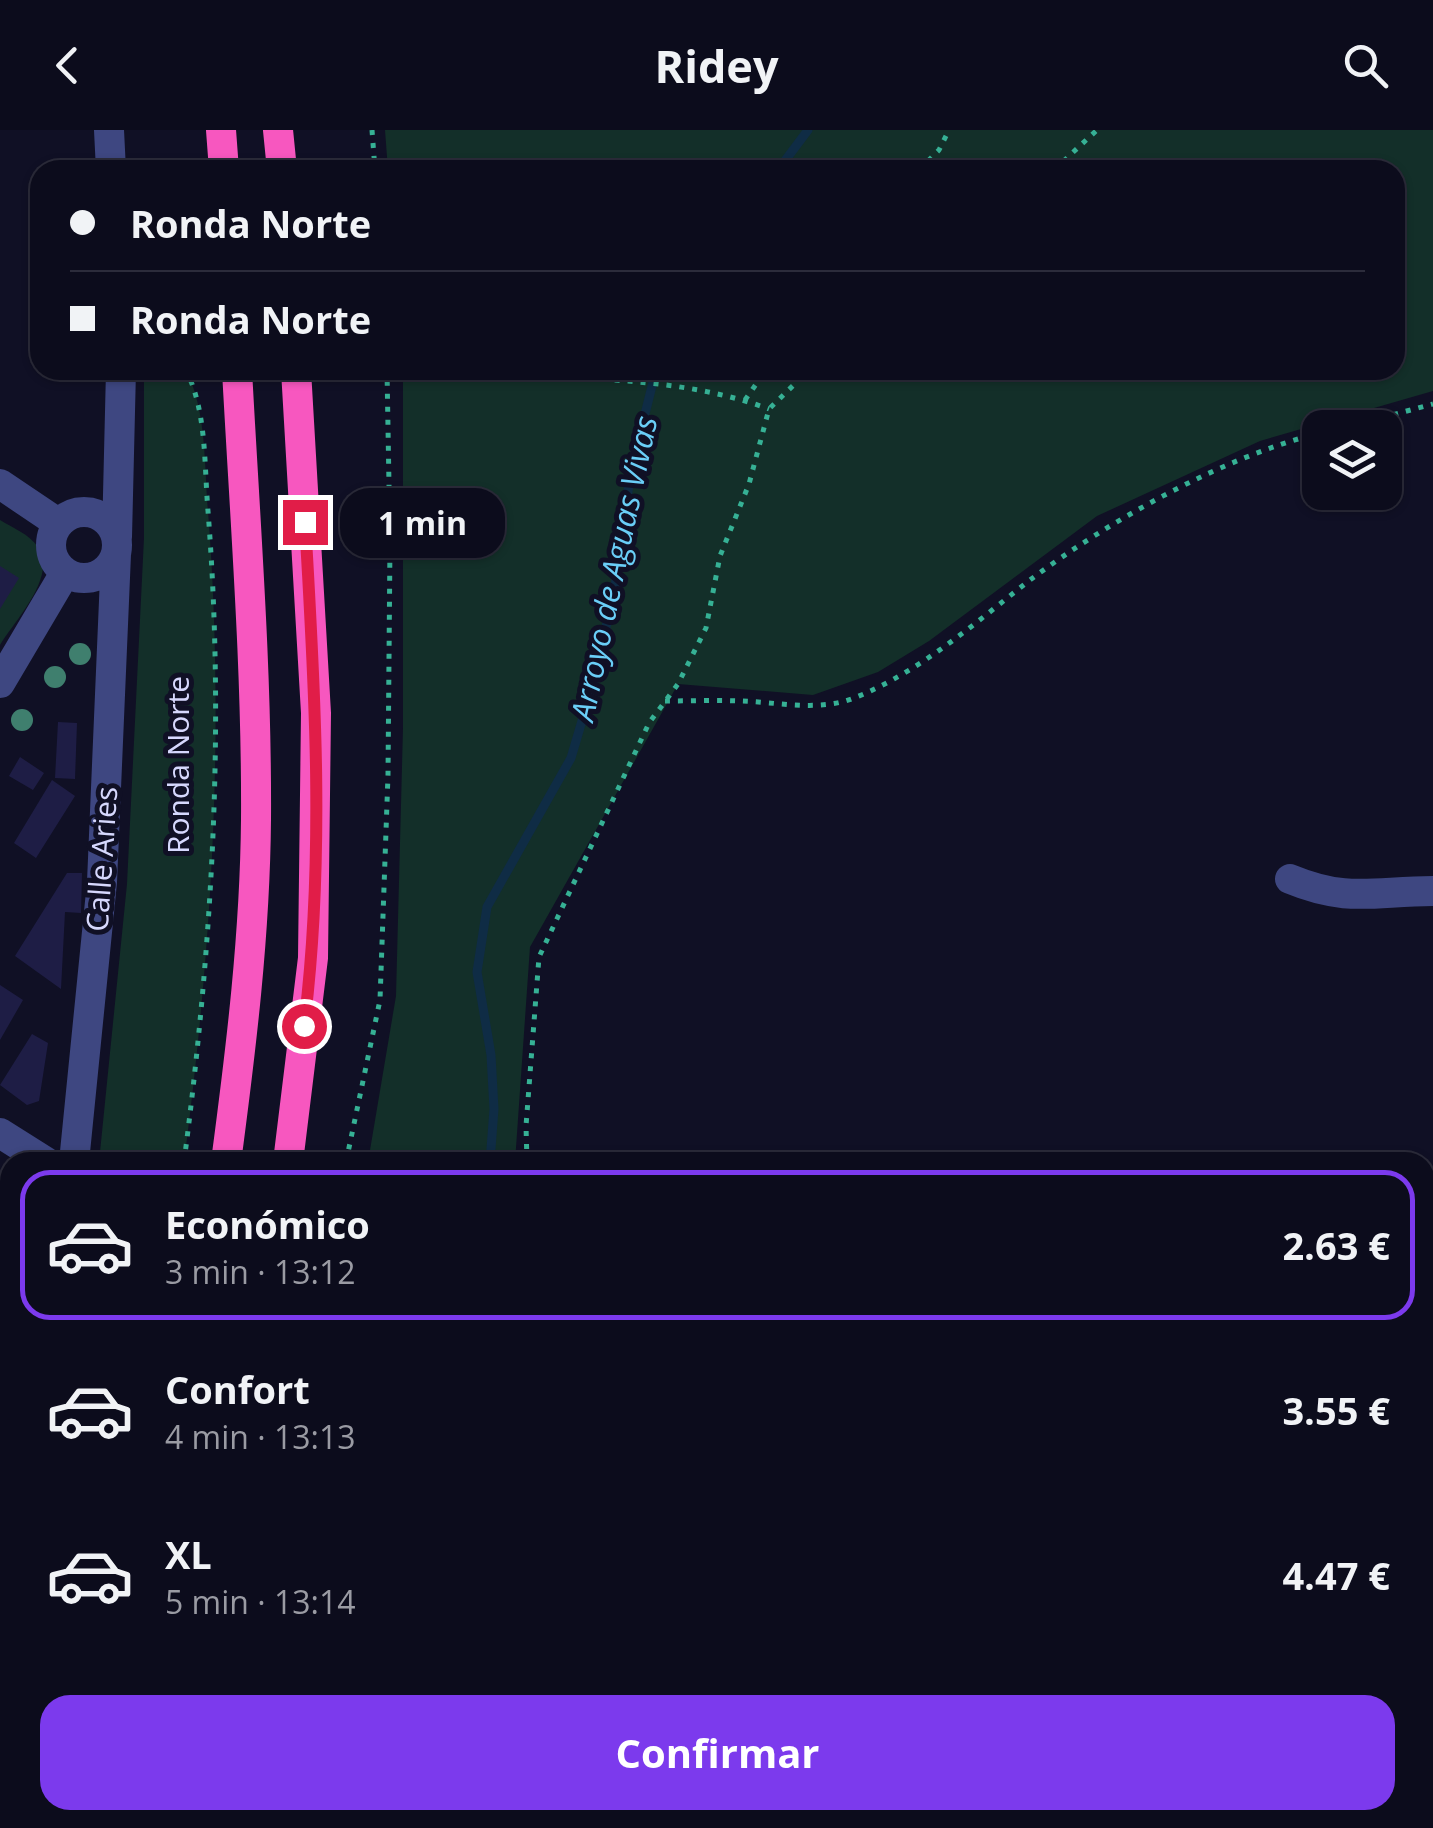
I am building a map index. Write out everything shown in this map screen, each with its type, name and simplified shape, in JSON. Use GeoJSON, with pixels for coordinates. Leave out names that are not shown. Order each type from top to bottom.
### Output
{"type":"FeatureCollection","features":[{"type":"Feature","properties":{"kind":"highway"},"geometry":{"type":"LineString","coordinates":[[221,130],[223,160]]}},
{"type":"Feature","properties":{"kind":"highway"},"geometry":{"type":"LineString","coordinates":[[278,130],[281,160]]}},
{"type":"Feature","properties":{"kind":"highway"},"geometry":{"type":"LineString","coordinates":[[227,1152],[252,934],[256,823],[256,718],[238,380]]}},
{"type":"Feature","properties":{"kind":"highway"},"geometry":{"type":"LineString","coordinates":[[289,1152],[312,958],[316,712],[297,380]]}},
{"type":"Feature","properties":{"kind":"street"},"geometry":{"type":"LineString","coordinates":[[109,130],[110,160]]}},
{"type":"Feature","properties":{"kind":"street","name":"Calle Aries"},"geometry":{"type":"LineString","coordinates":[[75,1152],[102,882],[121,380]]}},
{"type":"Feature","properties":{"kind":"street"},"geometry":{"type":"LineString","coordinates":[[0,484],[58,523]]}},
{"type":"Feature","properties":{"kind":"street"},"geometry":{"type":"LineString","coordinates":[[76,512],[86,512],[106,519],[116,545],[108,570],[98,576],[75,578],[65,573],[52,555],[50,544],[58,523],[76,512]]}},
{"type":"Feature","properties":{"kind":"street"},"geometry":{"type":"LineString","coordinates":[[0,682],[65,573]]}},
{"type":"Feature","properties":{"kind":"street"},"geometry":{"type":"LineString","coordinates":[[1290,879],[1341,894],[1377,896],[1433,891]]}},
{"type":"Feature","properties":{"kind":"street"},"geometry":{"type":"LineString","coordinates":[[0,1133],[30,1152]]}},
{"type":"Feature","properties":{"kind":"path"},"geometry":{"type":"LineString","coordinates":[[372,130],[374,160]]}},
{"type":"Feature","properties":{"kind":"path"},"geometry":{"type":"LineString","coordinates":[[928,160],[949,130]]}},
{"type":"Feature","properties":{"kind":"path"},"geometry":{"type":"LineString","coordinates":[[1065,160],[1097,130]]}},
{"type":"Feature","properties":{"kind":"path","name":"Ronda Norte"},"geometry":{"type":"LineString","coordinates":[[185,1152],[200,1040],[216,815],[210,543],[198,394],[191,380]]}},
{"type":"Feature","properties":{"kind":"path"},"geometry":{"type":"LineString","coordinates":[[348,1152],[380,1000],[388,775],[387,380]]}},
{"type":"Feature","properties":{"kind":"path"},"geometry":{"type":"LineString","coordinates":[[612,380],[686,388],[770,409]]}},
{"type":"Feature","properties":{"kind":"path"},"geometry":{"type":"LineString","coordinates":[[745,400],[759,380]]}},
{"type":"Feature","properties":{"kind":"path"},"geometry":{"type":"LineString","coordinates":[[527,1152],[539,957],[648,723],[678,684],[706,628],[720,556],[749,484],[770,409],[799,380]]}},
{"type":"Feature","properties":{"kind":"path"},"geometry":{"type":"LineString","coordinates":[[1402,412],[1433,404]]}},
{"type":"Feature","properties":{"kind":"path"},"geometry":{"type":"LineString","coordinates":[[665,701],[743,700],[803,706],[851,699],[958,638],[1106,526],[1178,490],[1302,438]]}},
{"type":"Feature","properties":{"kind":"green space"},"geometry":{"type":"Polygon","coordinates":[[[385,130],[1433,130],[1433,391],[1367,410],[1302,410],[1302,429],[1260,441],[1097,516],[929,641],[878,672],[813,695],[678,684],[530,947],[516,1152],[370,1152],[396,996],[403,728],[403,380],[1405,380],[1405,160],[387,160],[385,130]]]}},
{"type":"Feature","properties":{"kind":"green space"},"geometry":{"type":"Polygon","coordinates":[[[144,380],[190,380],[203,439],[215,674],[213,837],[194,1081],[185,1152],[100,1152],[127,884],[144,538],[144,380]]]}},
{"type":"Feature","properties":{"kind":"green space"},"geometry":{"type":"Polygon","coordinates":[[[0,520],[38,547],[43,571],[32,598],[0,645],[0,520]]]}},
{"type":"Feature","properties":{"kind":"building"},"geometry":{"type":"Polygon","coordinates":[[[0,566],[19,578],[0,609],[0,566]]]}},
{"type":"Feature","properties":{"kind":"building"},"geometry":{"type":"Polygon","coordinates":[[[58,722],[77,723],[75,779],[55,778],[58,722]]]}},
{"type":"Feature","properties":{"kind":"building"},"geometry":{"type":"Polygon","coordinates":[[[20,757],[44,773],[33,790],[9,776],[20,757]]]}},
{"type":"Feature","properties":{"kind":"building"},"geometry":{"type":"Polygon","coordinates":[[[52,780],[75,796],[36,858],[14,843],[52,780]]]}},
{"type":"Feature","properties":{"kind":"building"},"geometry":{"type":"Polygon","coordinates":[[[67,873],[82,873],[81,913],[65,912],[61,989],[15,956],[67,873]]]}},
{"type":"Feature","properties":{"kind":"building"},"geometry":{"type":"Polygon","coordinates":[[[0,985],[23,1000],[0,1040],[0,985]]]}},
{"type":"Feature","properties":{"kind":"building"},"geometry":{"type":"Polygon","coordinates":[[[32,1034],[48,1043],[39,1101],[27,1105],[0,1085],[32,1034]]]}},
{"type":"Feature","properties":{"kind":"waterway","name":"Arroyo de Aguas Vivas"},"geometry":{"type":"LineString","coordinates":[[786,160],[808,130]]}},
{"type":"Feature","properties":{"kind":"waterway","name":"Arroyo de Aguas Vivas"},"geometry":{"type":"LineString","coordinates":[[491,1152],[494,1109],[491,1055],[477,972],[487,907],[571,758],[595,677],[615,586],[631,470],[654,380]]}},
{"type":"Feature","properties":{"kind":"route"},"geometry":{"type":"LineString","coordinates":[[304,1026],[312,958],[316,712],[305,522]]}}]}
